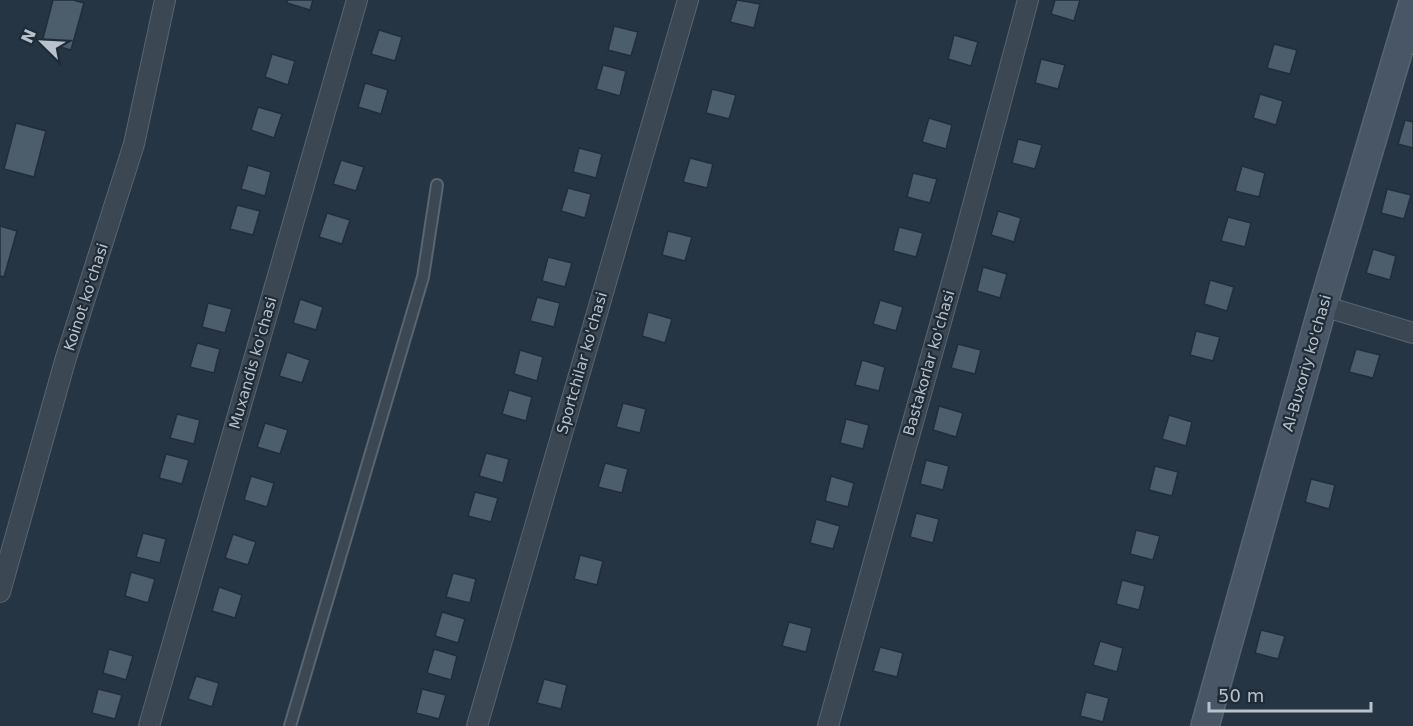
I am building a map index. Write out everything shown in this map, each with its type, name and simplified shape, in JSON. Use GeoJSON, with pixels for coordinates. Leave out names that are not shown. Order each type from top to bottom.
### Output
{"type":"FeatureCollection","features":[{"type":"Feature","properties":{"kind":"street","name":"Koinot ko'chasi"},"geometry":{"type":"LineString","coordinates":[[0,592],[65,361],[134,144],[165,0]]}},
{"type":"Feature","properties":{"kind":"street","name":"Muxandis ko'chasi"},"geometry":{"type":"LineString","coordinates":[[149,726],[357,0]]}},
{"type":"Feature","properties":{"kind":"street","name":"Sportchilar ko'chasi"},"geometry":{"type":"LineString","coordinates":[[477,726],[688,0]]}},
{"type":"Feature","properties":{"kind":"street","name":"Bastakorlar ko'chasi"},"geometry":{"type":"LineString","coordinates":[[828,726],[961,250],[1028,0]]}},
{"type":"Feature","properties":{"kind":"street","name":"Al-Buxoriy ko'chasi"},"geometry":{"type":"LineString","coordinates":[[1205,726],[1323,306],[1413,2]]}},
{"type":"Feature","properties":{"kind":"street"},"geometry":{"type":"LineString","coordinates":[[1323,306],[1413,333]]}},
{"type":"Feature","properties":{"kind":"lane"},"geometry":{"type":"LineString","coordinates":[[290,726],[423,278],[437,185]]}},
{"type":"Feature","properties":{"kind":"building"},"geometry":{"type":"Polygon","coordinates":[[[53,0],[73,0],[84,3],[71,50],[42,42],[53,0]]]}},
{"type":"Feature","properties":{"kind":"building"},"geometry":{"type":"Polygon","coordinates":[[[287,0],[313,0],[310,10],[287,3],[287,0]]]}},
{"type":"Feature","properties":{"kind":"building"},"geometry":{"type":"Polygon","coordinates":[[[737,0],[760,4],[754,28],[730,22],[737,0]]]}},
{"type":"Feature","properties":{"kind":"building"},"geometry":{"type":"Polygon","coordinates":[[[1055,0],[1080,0],[1074,21],[1051,14],[1055,0]]]}},
{"type":"Feature","properties":{"kind":"building"},"geometry":{"type":"Polygon","coordinates":[[[614,26],[638,32],[631,56],[608,50],[614,26]]]}},
{"type":"Feature","properties":{"kind":"building"},"geometry":{"type":"Polygon","coordinates":[[[379,30],[402,37],[395,61],[371,54],[379,30]]]}},
{"type":"Feature","properties":{"kind":"building"},"geometry":{"type":"Polygon","coordinates":[[[954,35],[978,42],[971,66],[948,59],[954,35]]]}},
{"type":"Feature","properties":{"kind":"building"},"geometry":{"type":"Polygon","coordinates":[[[1274,44],[1297,50],[1290,74],[1267,68],[1274,44]]]}},
{"type":"Feature","properties":{"kind":"building"},"geometry":{"type":"Polygon","coordinates":[[[272,54],[295,61],[288,85],[265,77],[272,54]]]}},
{"type":"Feature","properties":{"kind":"building"},"geometry":{"type":"Polygon","coordinates":[[[1041,59],[1065,65],[1058,89],[1035,83],[1041,59]]]}},
{"type":"Feature","properties":{"kind":"building"},"geometry":{"type":"Polygon","coordinates":[[[603,65],[626,71],[620,96],[596,89],[603,65]]]}},
{"type":"Feature","properties":{"kind":"building"},"geometry":{"type":"Polygon","coordinates":[[[365,83],[388,90],[381,114],[358,107],[365,83]]]}},
{"type":"Feature","properties":{"kind":"building"},"geometry":{"type":"Polygon","coordinates":[[[712,89],[736,95],[729,119],[706,113],[712,89]]]}},
{"type":"Feature","properties":{"kind":"building"},"geometry":{"type":"Polygon","coordinates":[[[1260,94],[1283,101],[1276,125],[1253,118],[1260,94]]]}},
{"type":"Feature","properties":{"kind":"building"},"geometry":{"type":"Polygon","coordinates":[[[258,107],[282,114],[274,138],[251,130],[258,107]]]}},
{"type":"Feature","properties":{"kind":"building"},"geometry":{"type":"Polygon","coordinates":[[[929,118],[952,125],[946,149],[922,142],[929,118]]]}},
{"type":"Feature","properties":{"kind":"building"},"geometry":{"type":"Polygon","coordinates":[[[1405,120],[1413,122],[1413,148],[1398,144],[1405,120]]]}},
{"type":"Feature","properties":{"kind":"building"},"geometry":{"type":"Polygon","coordinates":[[[16,123],[46,131],[34,177],[4,169],[16,123]]]}},
{"type":"Feature","properties":{"kind":"building"},"geometry":{"type":"Polygon","coordinates":[[[1018,139],[1042,145],[1035,169],[1012,163],[1018,139]]]}},
{"type":"Feature","properties":{"kind":"building"},"geometry":{"type":"Polygon","coordinates":[[[579,148],[602,154],[596,178],[573,172],[579,148]]]}},
{"type":"Feature","properties":{"kind":"building"},"geometry":{"type":"Polygon","coordinates":[[[690,158],[713,164],[707,188],[683,182],[690,158]]]}},
{"type":"Feature","properties":{"kind":"building"},"geometry":{"type":"Polygon","coordinates":[[[341,160],[364,167],[356,191],[333,184],[341,160]]]}},
{"type":"Feature","properties":{"kind":"building"},"geometry":{"type":"Polygon","coordinates":[[[248,165],[271,172],[265,196],[241,189],[248,165]]]}},
{"type":"Feature","properties":{"kind":"building"},"geometry":{"type":"Polygon","coordinates":[[[1242,166],[1265,173],[1259,197],[1235,191],[1242,166]]]}},
{"type":"Feature","properties":{"kind":"building"},"geometry":{"type":"Polygon","coordinates":[[[913,173],[937,179],[930,203],[907,197],[913,173]]]}},
{"type":"Feature","properties":{"kind":"building"},"geometry":{"type":"Polygon","coordinates":[[[568,188],[591,194],[585,218],[561,211],[568,188]]]}},
{"type":"Feature","properties":{"kind":"building"},"geometry":{"type":"Polygon","coordinates":[[[1387,189],[1411,195],[1404,219],[1381,213],[1387,189]]]}},
{"type":"Feature","properties":{"kind":"building"},"geometry":{"type":"Polygon","coordinates":[[[237,205],[260,211],[253,235],[230,229],[237,205]]]}},
{"type":"Feature","properties":{"kind":"building"},"geometry":{"type":"Polygon","coordinates":[[[998,211],[1021,218],[1014,242],[991,235],[998,211]]]}},
{"type":"Feature","properties":{"kind":"building"},"geometry":{"type":"Polygon","coordinates":[[[327,213],[350,220],[342,244],[319,237],[327,213]]]}},
{"type":"Feature","properties":{"kind":"building"},"geometry":{"type":"Polygon","coordinates":[[[1228,217],[1251,223],[1245,247],[1221,241],[1228,217]]]}},
{"type":"Feature","properties":{"kind":"building"},"geometry":{"type":"Polygon","coordinates":[[[0,226],[17,231],[4,277],[0,276],[0,226]]]}},
{"type":"Feature","properties":{"kind":"building"},"geometry":{"type":"Polygon","coordinates":[[[899,227],[923,233],[916,257],[893,251],[899,227]]]}},
{"type":"Feature","properties":{"kind":"building"},"geometry":{"type":"Polygon","coordinates":[[[668,231],[692,237],[685,261],[662,255],[668,231]]]}},
{"type":"Feature","properties":{"kind":"building"},"geometry":{"type":"Polygon","coordinates":[[[1373,249],[1396,256],[1390,280],[1366,273],[1373,249]]]}},
{"type":"Feature","properties":{"kind":"building"},"geometry":{"type":"Polygon","coordinates":[[[548,257],[572,263],[565,287],[542,281],[548,257]]]}},
{"type":"Feature","properties":{"kind":"building"},"geometry":{"type":"Polygon","coordinates":[[[983,267],[1007,274],[1000,298],[977,291],[983,267]]]}},
{"type":"Feature","properties":{"kind":"building"},"geometry":{"type":"Polygon","coordinates":[[[1210,280],[1234,287],[1227,311],[1204,304],[1210,280]]]}},
{"type":"Feature","properties":{"kind":"building"},"geometry":{"type":"Polygon","coordinates":[[[537,297],[560,303],[554,327],[530,321],[537,297]]]}},
{"type":"Feature","properties":{"kind":"building"},"geometry":{"type":"Polygon","coordinates":[[[300,299],[323,307],[316,330],[293,323],[300,299]]]}},
{"type":"Feature","properties":{"kind":"building"},"geometry":{"type":"Polygon","coordinates":[[[880,300],[903,307],[896,331],[873,324],[880,300]]]}},
{"type":"Feature","properties":{"kind":"building"},"geometry":{"type":"Polygon","coordinates":[[[208,303],[232,309],[225,333],[202,327],[208,303]]]}},
{"type":"Feature","properties":{"kind":"building"},"geometry":{"type":"Polygon","coordinates":[[[648,312],[672,319],[665,343],[642,336],[648,312]]]}},
{"type":"Feature","properties":{"kind":"building"},"geometry":{"type":"Polygon","coordinates":[[[1196,331],[1220,337],[1213,361],[1190,355],[1196,331]]]}},
{"type":"Feature","properties":{"kind":"building"},"geometry":{"type":"Polygon","coordinates":[[[197,343],[220,349],[214,373],[190,367],[197,343]]]}},
{"type":"Feature","properties":{"kind":"building"},"geometry":{"type":"Polygon","coordinates":[[[958,344],[981,350],[975,374],[951,368],[958,344]]]}},
{"type":"Feature","properties":{"kind":"building"},"geometry":{"type":"Polygon","coordinates":[[[1356,349],[1380,355],[1373,378],[1349,372],[1356,349]]]}},
{"type":"Feature","properties":{"kind":"building"},"geometry":{"type":"Polygon","coordinates":[[[520,350],[543,357],[537,381],[514,374],[520,350]]]}},
{"type":"Feature","properties":{"kind":"building"},"geometry":{"type":"Polygon","coordinates":[[[287,352],[310,360],[302,383],[279,376],[287,352]]]}},
{"type":"Feature","properties":{"kind":"building"},"geometry":{"type":"Polygon","coordinates":[[[862,360],[885,367],[879,391],[855,385],[862,360]]]}},
{"type":"Feature","properties":{"kind":"building"},"geometry":{"type":"Polygon","coordinates":[[[509,390],[532,397],[526,421],[502,414],[509,390]]]}},
{"type":"Feature","properties":{"kind":"building"},"geometry":{"type":"Polygon","coordinates":[[[623,403],[646,409],[640,433],[616,427],[623,403]]]}},
{"type":"Feature","properties":{"kind":"building"},"geometry":{"type":"Polygon","coordinates":[[[939,406],[963,413],[956,437],[933,430],[939,406]]]}},
{"type":"Feature","properties":{"kind":"building"},"geometry":{"type":"Polygon","coordinates":[[[177,414],[200,420],[194,444],[170,438],[177,414]]]}},
{"type":"Feature","properties":{"kind":"building"},"geometry":{"type":"Polygon","coordinates":[[[1169,415],[1192,422],[1186,446],[1162,439],[1169,415]]]}},
{"type":"Feature","properties":{"kind":"building"},"geometry":{"type":"Polygon","coordinates":[[[846,419],[869,425],[863,449],[840,443],[846,419]]]}},
{"type":"Feature","properties":{"kind":"building"},"geometry":{"type":"Polygon","coordinates":[[[265,423],[288,430],[280,454],[257,447],[265,423]]]}},
{"type":"Feature","properties":{"kind":"building"},"geometry":{"type":"Polygon","coordinates":[[[486,453],[509,459],[503,483],[479,476],[486,453]]]}},
{"type":"Feature","properties":{"kind":"building"},"geometry":{"type":"Polygon","coordinates":[[[166,454],[189,460],[182,484],[159,478],[166,454]]]}},
{"type":"Feature","properties":{"kind":"building"},"geometry":{"type":"Polygon","coordinates":[[[926,460],[949,466],[943,490],[920,484],[926,460]]]}},
{"type":"Feature","properties":{"kind":"building"},"geometry":{"type":"Polygon","coordinates":[[[605,463],[628,469],[622,493],[598,487],[605,463]]]}},
{"type":"Feature","properties":{"kind":"building"},"geometry":{"type":"Polygon","coordinates":[[[1155,466],[1178,472],[1172,496],[1149,490],[1155,466]]]}},
{"type":"Feature","properties":{"kind":"building"},"geometry":{"type":"Polygon","coordinates":[[[251,476],[274,483],[267,507],[244,500],[251,476]]]}},
{"type":"Feature","properties":{"kind":"building"},"geometry":{"type":"Polygon","coordinates":[[[831,476],[854,483],[848,507],[825,501],[831,476]]]}},
{"type":"Feature","properties":{"kind":"building"},"geometry":{"type":"Polygon","coordinates":[[[1311,479],[1335,485],[1329,509],[1305,502],[1311,479]]]}},
{"type":"Feature","properties":{"kind":"building"},"geometry":{"type":"Polygon","coordinates":[[[475,492],[498,498],[491,522],[468,516],[475,492]]]}},
{"type":"Feature","properties":{"kind":"building"},"geometry":{"type":"Polygon","coordinates":[[[916,513],[939,519],[933,543],[910,537],[916,513]]]}},
{"type":"Feature","properties":{"kind":"building"},"geometry":{"type":"Polygon","coordinates":[[[816,519],[840,526],[833,549],[810,543],[816,519]]]}},
{"type":"Feature","properties":{"kind":"building"},"geometry":{"type":"Polygon","coordinates":[[[1136,530],[1160,536],[1153,560],[1130,554],[1136,530]]]}},
{"type":"Feature","properties":{"kind":"building"},"geometry":{"type":"Polygon","coordinates":[[[143,533],[166,539],[160,563],[136,557],[143,533]]]}},
{"type":"Feature","properties":{"kind":"building"},"geometry":{"type":"Polygon","coordinates":[[[233,534],[256,542],[248,565],[225,558],[233,534]]]}},
{"type":"Feature","properties":{"kind":"building"},"geometry":{"type":"Polygon","coordinates":[[[580,555],[603,561],[597,585],[574,579],[580,555]]]}},
{"type":"Feature","properties":{"kind":"building"},"geometry":{"type":"Polygon","coordinates":[[[131,572],[155,579],[148,603],[125,596],[131,572]]]}},
{"type":"Feature","properties":{"kind":"building"},"geometry":{"type":"Polygon","coordinates":[[[453,573],[476,579],[470,603],[446,597],[453,573]]]}},
{"type":"Feature","properties":{"kind":"building"},"geometry":{"type":"Polygon","coordinates":[[[1122,580],[1145,586],[1139,610],[1116,604],[1122,580]]]}},
{"type":"Feature","properties":{"kind":"building"},"geometry":{"type":"Polygon","coordinates":[[[219,587],[242,595],[235,618],[212,611],[219,587]]]}},
{"type":"Feature","properties":{"kind":"building"},"geometry":{"type":"Polygon","coordinates":[[[442,612],[465,619],[458,643],[435,636],[442,612]]]}},
{"type":"Feature","properties":{"kind":"building"},"geometry":{"type":"Polygon","coordinates":[[[789,622],[812,628],[806,652],[782,646],[789,622]]]}},
{"type":"Feature","properties":{"kind":"building"},"geometry":{"type":"Polygon","coordinates":[[[1261,630],[1285,636],[1278,659],[1255,653],[1261,630]]]}},
{"type":"Feature","properties":{"kind":"building"},"geometry":{"type":"Polygon","coordinates":[[[1100,641],[1123,648],[1117,672],[1093,665],[1100,641]]]}},
{"type":"Feature","properties":{"kind":"building"},"geometry":{"type":"Polygon","coordinates":[[[880,647],[903,653],[897,677],[873,671],[880,647]]]}},
{"type":"Feature","properties":{"kind":"building"},"geometry":{"type":"Polygon","coordinates":[[[109,649],[133,656],[126,680],[103,673],[109,649]]]}},
{"type":"Feature","properties":{"kind":"building"},"geometry":{"type":"Polygon","coordinates":[[[434,649],[457,656],[451,680],[427,673],[434,649]]]}},
{"type":"Feature","properties":{"kind":"building"},"geometry":{"type":"Polygon","coordinates":[[[196,676],[219,683],[212,707],[188,699],[196,676]]]}},
{"type":"Feature","properties":{"kind":"building"},"geometry":{"type":"Polygon","coordinates":[[[544,679],[567,685],[561,709],[537,703],[544,679]]]}},
{"type":"Feature","properties":{"kind":"building"},"geometry":{"type":"Polygon","coordinates":[[[98,689],[122,695],[115,719],[92,713],[98,689]]]}},
{"type":"Feature","properties":{"kind":"building"},"geometry":{"type":"Polygon","coordinates":[[[422,689],[446,695],[439,719],[416,713],[422,689]]]}},
{"type":"Feature","properties":{"kind":"building"},"geometry":{"type":"Polygon","coordinates":[[[1086,692],[1109,698],[1103,722],[1080,716],[1086,692]]]}}]}
